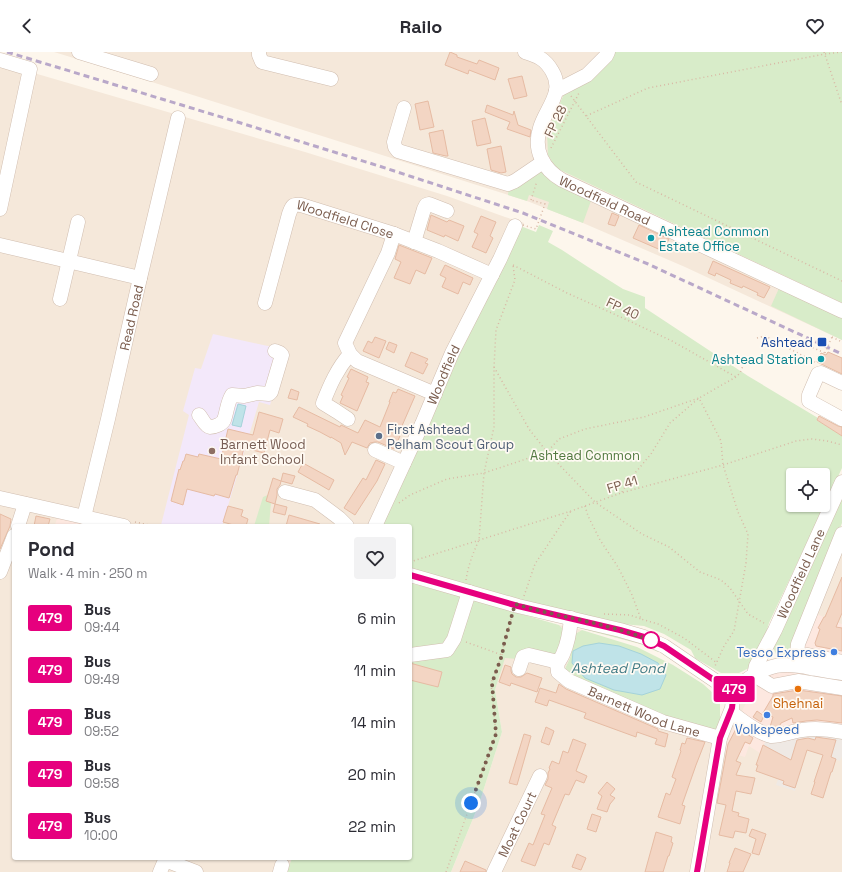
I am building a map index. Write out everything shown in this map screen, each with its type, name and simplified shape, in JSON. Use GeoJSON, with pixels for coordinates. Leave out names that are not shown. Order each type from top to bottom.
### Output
{"type":"FeatureCollection","features":[{"type":"Feature","properties":{"kind":"street"},"geometry":{"type":"LineString","coordinates":[[79,52],[151,74]]}},
{"type":"Feature","properties":{"kind":"street"},"geometry":{"type":"LineString","coordinates":[[259,52],[262,62],[331,79]]}},
{"type":"Feature","properties":{"kind":"street"},"geometry":{"type":"LineString","coordinates":[[525,52],[542,59],[549,66],[556,76],[557,84],[560,89]]}},
{"type":"Feature","properties":{"kind":"street"},"geometry":{"type":"LineString","coordinates":[[404,108],[394,142],[398,151],[508,184],[515,181],[542,162],[538,143],[540,127],[560,89],[587,75],[606,56],[608,52]]}},
{"type":"Feature","properties":{"kind":"street"},"geometry":{"type":"LineString","coordinates":[[0,60],[30,69],[0,209]]}},
{"type":"Feature","properties":{"kind":"street","name":"Read Road"},"geometry":{"type":"LineString","coordinates":[[84,517],[178,118]]}},
{"type":"Feature","properties":{"kind":"street","name":"Woodfield Road"},"geometry":{"type":"LineString","coordinates":[[542,162],[549,171],[562,180],[842,311]]}},
{"type":"Feature","properties":{"kind":"street","name":"Woodfield Close"},"geometry":{"type":"LineString","coordinates":[[265,303],[289,214],[292,206],[295,204],[394,234],[438,251],[492,275]]}},
{"type":"Feature","properties":{"kind":"street"},"geometry":{"type":"LineString","coordinates":[[414,242],[426,205],[429,204],[447,211]]}},
{"type":"Feature","properties":{"kind":"street"},"geometry":{"type":"LineString","coordinates":[[60,299],[78,222]]}},
{"type":"Feature","properties":{"kind":"street","name":"Woodfield"},"geometry":{"type":"LineString","coordinates":[[376,524],[452,353],[500,259],[519,226]]}},
{"type":"Feature","properties":{"kind":"street"},"geometry":{"type":"LineString","coordinates":[[394,234],[388,253],[345,343],[350,354],[357,361],[435,394]]}},
{"type":"Feature","properties":{"kind":"street"},"geometry":{"type":"LineString","coordinates":[[0,245],[140,278]]}},
{"type":"Feature","properties":{"kind":"street"},"geometry":{"type":"LineString","coordinates":[[199,415],[210,427],[216,426],[223,421],[232,395],[244,396],[257,393],[269,394],[271,392],[282,354],[275,351]]}},
{"type":"Feature","properties":{"kind":"street"},"geometry":{"type":"LineString","coordinates":[[348,419],[323,403],[332,381],[342,363],[350,354]]}},
{"type":"Feature","properties":{"kind":"street"},"geometry":{"type":"LineString","coordinates":[[842,383],[821,373],[818,374],[809,395],[809,401],[842,419]]}},
{"type":"Feature","properties":{"kind":"street"},"geometry":{"type":"LineString","coordinates":[[375,450],[404,463]]}},
{"type":"Feature","properties":{"kind":"street","name":"Woodfield Lane"},"geometry":{"type":"LineString","coordinates":[[754,675],[756,666],[769,643],[842,482]]}},
{"type":"Feature","properties":{"kind":"street"},"geometry":{"type":"LineString","coordinates":[[285,492],[315,500],[345,524]]}},
{"type":"Feature","properties":{"kind":"street"},"geometry":{"type":"LineString","coordinates":[[0,498],[115,524]]}},
{"type":"Feature","properties":{"kind":"street"},"geometry":{"type":"LineString","coordinates":[[19,524],[26,504]]}},
{"type":"Feature","properties":{"kind":"street","name":"Woodfield Lane"},"geometry":{"type":"LineString","coordinates":[[796,661],[798,644],[842,534]]}},
{"type":"Feature","properties":{"kind":"street"},"geometry":{"type":"LineString","coordinates":[[0,572],[12,541]]}},
{"type":"Feature","properties":{"kind":"street"},"geometry":{"type":"LineString","coordinates":[[412,576],[469,592],[519,601],[571,618],[644,637],[664,646],[717,682],[734,689]]}},
{"type":"Feature","properties":{"kind":"street"},"geometry":{"type":"LineString","coordinates":[[412,655],[447,650],[454,639],[469,592]]}},
{"type":"Feature","properties":{"kind":"street"},"geometry":{"type":"LineString","coordinates":[[519,669],[524,657],[529,655],[558,662],[563,654],[570,632],[571,618]]}},
{"type":"Feature","properties":{"kind":"street"},"geometry":{"type":"LineString","coordinates":[[769,643],[776,666]]}},
{"type":"Feature","properties":{"kind":"street"},"geometry":{"type":"LineString","coordinates":[[697,872],[720,738],[732,708],[734,689],[764,669],[785,665],[808,655],[842,662]]}},
{"type":"Feature","properties":{"kind":"street"},"geometry":{"type":"LineString","coordinates":[[796,661],[842,673]]}},
{"type":"Feature","properties":{"kind":"street","name":"Barnett Wood Lane"},"geometry":{"type":"LineString","coordinates":[[558,662],[558,672],[569,681],[663,722],[720,738]]}},
{"type":"Feature","properties":{"kind":"street"},"geometry":{"type":"LineString","coordinates":[[754,675],[772,686],[798,681],[842,688]]}},
{"type":"Feature","properties":{"kind":"street"},"geometry":{"type":"LineString","coordinates":[[730,712],[765,734],[773,736],[816,728],[842,732]]}},
{"type":"Feature","properties":{"kind":"street","name":"Moat Court"},"geometry":{"type":"LineString","coordinates":[[494,872],[540,776]]}},
{"type":"Feature","properties":{"kind":"street"},"geometry":{"type":"LineString","coordinates":[[164,863],[196,872]]}},
{"type":"Feature","properties":{"kind":"path"},"geometry":{"type":"LineString","coordinates":[[586,116],[648,88],[824,53],[842,52]]}},
{"type":"Feature","properties":{"kind":"path"},"geometry":{"type":"LineString","coordinates":[[824,53],[842,105]]}},
{"type":"Feature","properties":{"kind":"path","name":"FP 28"},"geometry":{"type":"LineString","coordinates":[[519,226],[536,229],[545,204],[531,200],[542,162],[553,145],[587,75]]}},
{"type":"Feature","properties":{"kind":"path"},"geometry":{"type":"LineString","coordinates":[[560,89],[575,100],[636,182],[842,281]]}},
{"type":"Feature","properties":{"kind":"path","name":"FP 40"},"geometry":{"type":"LineString","coordinates":[[500,259],[566,293],[672,342],[736,377]]}},
{"type":"Feature","properties":{"kind":"path"},"geometry":{"type":"LineString","coordinates":[[469,592],[466,582],[468,569],[479,540],[484,472],[494,427],[494,367],[496,330],[515,280],[513,265]]}},
{"type":"Feature","properties":{"kind":"path"},"geometry":{"type":"LineString","coordinates":[[757,338],[765,336],[816,363],[821,373]]}},
{"type":"Feature","properties":{"kind":"path"},"geometry":{"type":"LineString","coordinates":[[810,346],[825,353],[832,337],[842,342]]}},
{"type":"Feature","properties":{"kind":"path"},"geometry":{"type":"LineString","coordinates":[[398,504],[410,495],[447,479],[484,472],[547,452],[559,439],[585,429],[644,417],[699,398],[736,377],[740,373],[745,361]]}},
{"type":"Feature","properties":{"kind":"path"},"geometry":{"type":"LineString","coordinates":[[494,367],[529,430],[547,452],[595,502],[642,534],[669,547],[700,572],[721,580],[739,599],[748,614],[775,630]]}},
{"type":"Feature","properties":{"kind":"path"},"geometry":{"type":"LineString","coordinates":[[699,398],[721,441],[723,464],[738,512],[748,534],[746,563],[734,631],[724,646],[710,677]]}},
{"type":"Feature","properties":{"kind":"path"},"geometry":{"type":"LineString","coordinates":[[621,493],[630,479],[651,454],[670,423],[699,398]]}},
{"type":"Feature","properties":{"kind":"path","name":"FP 41"},"geometry":{"type":"LineString","coordinates":[[412,561],[571,511],[621,493],[723,464],[796,441],[812,439],[842,445]]}},
{"type":"Feature","properties":{"kind":"path"},"geometry":{"type":"LineString","coordinates":[[586,506],[588,516],[600,540],[618,567],[629,588],[641,619],[658,624],[684,638],[717,663]]}},
{"type":"Feature","properties":{"kind":"path"},"geometry":{"type":"LineString","coordinates":[[446,872],[496,734],[492,683],[502,655],[504,644],[519,601],[535,564],[571,511]]}},
{"type":"Feature","properties":{"kind":"path"},"geometry":{"type":"LineString","coordinates":[[454,639],[502,655]]}},
{"type":"Feature","properties":{"kind":"shaded area"},"geometry":{"type":"Polygon","coordinates":[[[54,52],[614,52],[564,94],[547,132],[556,168],[842,303],[842,340],[685,267],[583,223],[527,201],[54,52]]]}},
{"type":"Feature","properties":{"kind":"shaded area"},"geometry":{"type":"Polygon","coordinates":[[[0,62],[305,152],[447,196],[524,223],[523,227],[520,228],[381,524],[12,524],[12,860],[301,860],[295,872],[0,872],[0,62]]]}},
{"type":"Feature","properties":{"kind":"shaded area","name":"Barnett Wood Infant School"},"geometry":{"type":"Polygon","coordinates":[[[213,334],[286,350],[270,405],[259,402],[223,524],[161,524],[189,415],[183,411],[195,368],[201,369],[213,334]]]}},
{"type":"Feature","properties":{"kind":"shaded area"},"geometry":{"type":"Polygon","coordinates":[[[60,508],[132,524],[55,524],[60,508]]]}},
{"type":"Feature","properties":{"kind":"shaded area"},"geometry":{"type":"Polygon","coordinates":[[[842,527],[842,872],[451,872],[479,804],[502,732],[495,690],[506,652],[564,630],[559,625],[582,630],[575,634],[570,658],[564,671],[718,730],[776,658],[842,527]]]}},
{"type":"Feature","properties":{"kind":"shaded area"},"geometry":{"type":"Polygon","coordinates":[[[814,613],[842,624],[842,668],[803,651],[814,613]]]}},
{"type":"Feature","properties":{"kind":"shaded area"},"geometry":{"type":"Polygon","coordinates":[[[790,670],[842,679],[842,736],[760,753],[749,746],[745,757],[724,751],[731,732],[745,705],[758,685],[769,676],[778,672],[790,670]]]}},
{"type":"Feature","properties":{"kind":"shaded area"},"geometry":{"type":"Polygon","coordinates":[[[800,734],[842,736],[842,757],[840,761],[807,750],[795,791],[776,785],[780,774],[760,753],[767,738],[800,734]]]}},
{"type":"Feature","properties":{"kind":"green space"},"geometry":{"type":"Polygon","coordinates":[[[614,52],[842,52],[842,303],[556,168],[548,155],[547,132],[564,94],[614,52]]]}},
{"type":"Feature","properties":{"kind":"green space"},"geometry":{"type":"Polygon","coordinates":[[[538,169],[592,198],[583,223],[547,209],[549,202],[529,195],[527,201],[508,195],[509,186],[538,169]]]}},
{"type":"Feature","properties":{"kind":"green space","name":"Ashtead Common"},"geometry":{"type":"Polygon","coordinates":[[[539,225],[553,231],[548,242],[623,289],[645,297],[645,308],[748,376],[818,418],[817,420],[842,436],[842,468],[830,493],[830,468],[786,468],[786,512],[821,512],[769,623],[760,654],[753,666],[739,673],[721,673],[695,658],[691,650],[664,634],[644,626],[622,624],[518,599],[412,570],[412,524],[381,524],[439,396],[520,228],[523,227],[536,232],[539,225]]]}},
{"type":"Feature","properties":{"kind":"green space"},"geometry":{"type":"Polygon","coordinates":[[[780,286],[842,315],[842,340],[771,306],[780,286]]]}},
{"type":"Feature","properties":{"kind":"green space"},"geometry":{"type":"Polygon","coordinates":[[[842,487],[842,523],[790,650],[785,655],[776,654],[773,647],[842,487]]]}},
{"type":"Feature","properties":{"kind":"green space"},"geometry":{"type":"Polygon","coordinates":[[[268,495],[271,502],[269,524],[255,524],[263,497],[268,495]]]}},
{"type":"Feature","properties":{"kind":"green space"},"geometry":{"type":"Polygon","coordinates":[[[412,584],[459,596],[462,600],[473,600],[559,625],[564,630],[557,654],[553,657],[519,659],[505,658],[495,690],[502,732],[479,804],[451,872],[287,872],[291,860],[412,860],[412,584]]]}},
{"type":"Feature","properties":{"kind":"green space"},"geometry":{"type":"Polygon","coordinates":[[[584,626],[613,633],[660,650],[658,652],[640,644],[583,629],[584,626]]]}},
{"type":"Feature","properties":{"kind":"green space"},"geometry":{"type":"Polygon","coordinates":[[[582,630],[637,647],[673,665],[703,684],[720,702],[720,720],[718,730],[668,720],[564,671],[570,658],[575,634],[582,630]]]}},
{"type":"Feature","properties":{"kind":"water"},"geometry":{"type":"Polygon","coordinates":[[[238,404],[246,406],[241,427],[232,425],[238,404]]]}},
{"type":"Feature","properties":{"kind":"water","name":"Ashtead Pond"},"geometry":{"type":"Polygon","coordinates":[[[599,643],[619,646],[641,654],[658,663],[666,675],[660,689],[642,695],[614,690],[585,678],[572,663],[573,651],[583,646],[599,643]]]}},
{"type":"Feature","properties":{"kind":"building"},"geometry":{"type":"Polygon","coordinates":[[[450,52],[457,55],[457,57],[477,64],[479,60],[499,68],[495,80],[469,70],[468,74],[445,65],[450,52]]]}},
{"type":"Feature","properties":{"kind":"building"},"geometry":{"type":"Polygon","coordinates":[[[522,76],[527,96],[514,99],[508,79],[522,76]]]}},
{"type":"Feature","properties":{"kind":"building"},"geometry":{"type":"Polygon","coordinates":[[[428,101],[434,127],[420,130],[415,104],[428,101]]]}},
{"type":"Feature","properties":{"kind":"building"},"geometry":{"type":"Polygon","coordinates":[[[487,105],[513,115],[514,111],[518,125],[531,130],[530,137],[507,129],[510,122],[485,112],[487,105]]]}},
{"type":"Feature","properties":{"kind":"building"},"geometry":{"type":"Polygon","coordinates":[[[485,118],[491,143],[477,146],[472,121],[485,118]]]}},
{"type":"Feature","properties":{"kind":"building"},"geometry":{"type":"Polygon","coordinates":[[[443,130],[448,156],[433,153],[429,133],[443,130]]]}},
{"type":"Feature","properties":{"kind":"building"},"geometry":{"type":"Polygon","coordinates":[[[501,146],[506,172],[501,173],[491,170],[487,149],[501,146]]]}},
{"type":"Feature","properties":{"kind":"building"},"geometry":{"type":"Polygon","coordinates":[[[612,213],[619,216],[615,226],[608,224],[612,213]]]}},
{"type":"Feature","properties":{"kind":"building"},"geometry":{"type":"Polygon","coordinates":[[[431,215],[447,222],[449,220],[464,226],[458,241],[445,235],[444,237],[427,230],[431,215]]]}},
{"type":"Feature","properties":{"kind":"building"},"geometry":{"type":"Polygon","coordinates":[[[481,216],[496,222],[490,236],[493,238],[486,253],[472,247],[478,234],[474,232],[481,216]]]}},
{"type":"Feature","properties":{"kind":"building","name":"Ashtead Common Estate Office"},"geometry":{"type":"Polygon","coordinates":[[[639,225],[669,239],[663,251],[633,238],[639,225]]]}},
{"type":"Feature","properties":{"kind":"building"},"geometry":{"type":"Polygon","coordinates":[[[399,245],[432,258],[425,274],[416,270],[410,284],[394,278],[401,262],[395,259],[399,245]]]}},
{"type":"Feature","properties":{"kind":"building"},"geometry":{"type":"Polygon","coordinates":[[[713,261],[770,287],[764,298],[757,295],[758,293],[743,286],[742,288],[730,283],[731,280],[716,273],[715,276],[708,273],[713,261]]]}},
{"type":"Feature","properties":{"kind":"building"},"geometry":{"type":"Polygon","coordinates":[[[445,265],[473,278],[470,285],[463,282],[458,294],[442,287],[446,278],[440,275],[445,265]]]}},
{"type":"Feature","properties":{"kind":"building"},"geometry":{"type":"Polygon","coordinates":[[[375,337],[386,341],[379,358],[363,351],[368,341],[372,343],[375,337]]]}},
{"type":"Feature","properties":{"kind":"building"},"geometry":{"type":"Polygon","coordinates":[[[389,342],[397,345],[394,353],[386,349],[389,342]]]}},
{"type":"Feature","properties":{"kind":"building"},"geometry":{"type":"Polygon","coordinates":[[[411,352],[428,359],[425,363],[428,364],[423,374],[405,366],[411,352]]]}},
{"type":"Feature","properties":{"kind":"building"},"geometry":{"type":"Polygon","coordinates":[[[828,352],[842,358],[842,374],[817,362],[821,353],[826,355],[828,352]]]}},
{"type":"Feature","properties":{"kind":"building"},"geometry":{"type":"Polygon","coordinates":[[[351,369],[368,377],[366,382],[369,383],[357,411],[340,403],[343,396],[341,395],[349,378],[347,377],[351,369]]]}},
{"type":"Feature","properties":{"kind":"building"},"geometry":{"type":"Polygon","coordinates":[[[291,389],[299,392],[297,400],[288,398],[291,389]]]}},
{"type":"Feature","properties":{"kind":"building"},"geometry":{"type":"Polygon","coordinates":[[[398,389],[415,396],[398,435],[400,436],[394,449],[378,442],[370,443],[367,448],[352,442],[345,455],[341,443],[307,426],[308,424],[293,417],[299,407],[340,427],[341,425],[358,433],[365,420],[380,427],[393,392],[396,393],[398,389]]]}},
{"type":"Feature","properties":{"kind":"building"},"geometry":{"type":"Polygon","coordinates":[[[259,412],[283,419],[279,433],[270,430],[264,453],[244,448],[229,498],[187,489],[183,505],[171,501],[179,469],[180,470],[186,454],[198,457],[199,454],[221,459],[228,429],[253,435],[259,412]]]}},
{"type":"Feature","properties":{"kind":"building"},"geometry":{"type":"Polygon","coordinates":[[[819,416],[842,427],[842,436],[817,420],[819,416]]]}},
{"type":"Feature","properties":{"kind":"building"},"geometry":{"type":"Polygon","coordinates":[[[376,460],[385,464],[377,481],[355,515],[344,508],[363,478],[366,480],[376,460]]]}},
{"type":"Feature","properties":{"kind":"building"},"geometry":{"type":"Polygon","coordinates":[[[303,463],[334,480],[329,490],[298,472],[303,463]]]}},
{"type":"Feature","properties":{"kind":"building"},"geometry":{"type":"Polygon","coordinates":[[[283,473],[295,476],[292,484],[281,481],[283,473]]]}},
{"type":"Feature","properties":{"kind":"building"},"geometry":{"type":"Polygon","coordinates":[[[273,478],[281,481],[277,489],[275,504],[266,501],[273,478]]]}},
{"type":"Feature","properties":{"kind":"building"},"geometry":{"type":"Polygon","coordinates":[[[275,504],[287,507],[285,515],[273,512],[275,504]]]}},
{"type":"Feature","properties":{"kind":"building"},"geometry":{"type":"Polygon","coordinates":[[[228,506],[243,510],[241,516],[248,519],[247,524],[230,524],[223,522],[228,506]]]}},
{"type":"Feature","properties":{"kind":"building"},"geometry":{"type":"Polygon","coordinates":[[[0,514],[11,519],[10,526],[0,549],[0,514]]]}},
{"type":"Feature","properties":{"kind":"building"},"geometry":{"type":"Polygon","coordinates":[[[289,515],[320,524],[287,524],[289,515]]]}},
{"type":"Feature","properties":{"kind":"building"},"geometry":{"type":"Polygon","coordinates":[[[36,516],[50,519],[49,524],[34,524],[36,516]]]}},
{"type":"Feature","properties":{"kind":"building"},"geometry":{"type":"Polygon","coordinates":[[[842,577],[842,613],[836,627],[842,628],[842,651],[816,646],[815,643],[820,629],[818,628],[825,617],[842,577]]]}},
{"type":"Feature","properties":{"kind":"building"},"geometry":{"type":"Polygon","coordinates":[[[412,664],[442,672],[438,687],[412,680],[412,664]]]}},
{"type":"Feature","properties":{"kind":"building"},"geometry":{"type":"Polygon","coordinates":[[[505,665],[511,667],[512,674],[516,677],[521,677],[527,673],[542,678],[537,692],[511,683],[510,686],[499,682],[505,665]]]}},
{"type":"Feature","properties":{"kind":"building"},"geometry":{"type":"Polygon","coordinates":[[[559,684],[566,689],[658,729],[658,731],[668,734],[665,747],[655,744],[657,739],[637,732],[636,737],[584,718],[586,713],[549,700],[547,706],[535,702],[540,688],[556,693],[559,684]]]}},
{"type":"Feature","properties":{"kind":"building"},"geometry":{"type":"Polygon","coordinates":[[[798,690],[842,696],[842,723],[817,720],[793,723],[792,718],[781,723],[779,727],[770,727],[773,717],[763,713],[773,694],[798,690]]]}},
{"type":"Feature","properties":{"kind":"building"},"geometry":{"type":"Polygon","coordinates":[[[757,711],[764,716],[761,722],[753,717],[757,711]]]}},
{"type":"Feature","properties":{"kind":"building"},"geometry":{"type":"Polygon","coordinates":[[[546,727],[554,731],[549,745],[541,742],[546,727]]]}},
{"type":"Feature","properties":{"kind":"building"},"geometry":{"type":"Polygon","coordinates":[[[737,727],[753,738],[750,744],[745,742],[736,761],[741,763],[736,775],[755,778],[751,794],[736,791],[732,811],[739,813],[738,816],[749,819],[746,833],[735,831],[733,838],[719,835],[726,805],[717,803],[728,744],[737,727]]]}},
{"type":"Feature","properties":{"kind":"building"},"geometry":{"type":"Polygon","coordinates":[[[524,734],[531,736],[517,785],[509,783],[524,734]]]}},
{"type":"Feature","properties":{"kind":"building"},"geometry":{"type":"Polygon","coordinates":[[[816,737],[836,740],[831,757],[836,759],[823,798],[811,794],[823,755],[807,750],[795,788],[783,784],[784,781],[756,771],[758,765],[756,765],[763,745],[791,760],[797,740],[808,738],[815,740],[816,737]]]}},
{"type":"Feature","properties":{"kind":"building"},"geometry":{"type":"Polygon","coordinates":[[[687,738],[705,742],[682,805],[685,806],[680,824],[658,817],[666,793],[670,795],[676,779],[672,777],[681,751],[682,743],[685,744],[687,738]]]}},
{"type":"Feature","properties":{"kind":"building"},"geometry":{"type":"Polygon","coordinates":[[[573,739],[586,744],[576,771],[587,776],[584,783],[576,780],[569,795],[565,794],[552,825],[556,827],[549,845],[544,843],[535,866],[521,861],[529,843],[533,845],[545,815],[541,814],[552,788],[545,785],[548,779],[549,768],[552,761],[559,764],[563,751],[568,753],[573,739]]]}},
{"type":"Feature","properties":{"kind":"building"},"geometry":{"type":"Polygon","coordinates":[[[607,782],[615,789],[610,795],[615,798],[610,804],[607,812],[597,809],[602,796],[598,793],[607,782]]]}},
{"type":"Feature","properties":{"kind":"building"},"geometry":{"type":"Polygon","coordinates":[[[592,814],[601,817],[596,832],[587,829],[592,814]]]}},
{"type":"Feature","properties":{"kind":"building"},"geometry":{"type":"Polygon","coordinates":[[[752,829],[766,834],[759,855],[752,853],[756,839],[749,836],[752,829]]]}},
{"type":"Feature","properties":{"kind":"building"},"geometry":{"type":"Polygon","coordinates":[[[656,832],[672,837],[671,842],[673,843],[663,872],[645,872],[656,832]]]}},
{"type":"Feature","properties":{"kind":"building"},"geometry":{"type":"Polygon","coordinates":[[[735,848],[751,854],[743,872],[727,872],[729,863],[735,848]]]}},
{"type":"Feature","properties":{"kind":"building"},"geometry":{"type":"Polygon","coordinates":[[[577,854],[586,858],[581,870],[572,867],[577,854]]]}},
{"type":"Feature","properties":{"kind":"building"},"geometry":{"type":"Polygon","coordinates":[[[465,861],[486,870],[486,872],[460,872],[465,861]]]}},
{"type":"Feature","properties":{"kind":"railway"},"geometry":{"type":"LineString","coordinates":[[7,52],[379,166],[523,213],[648,264],[842,354]]}},
{"type":"Feature","properties":{"kind":"bus line","name":"479"},"geometry":{"type":"LineString","coordinates":[[412,576],[518,606],[644,637],[664,646],[717,682],[734,689],[732,708],[720,738],[697,872]]}},
{"type":"Feature","properties":{"kind":"place","name":"Ashtead Common Estate Office"},"geometry":{"type":"Point","coordinates":[651,238]}},
{"type":"Feature","properties":{"kind":"place","name":"Ashtead"},"geometry":{"type":"Point","coordinates":[822,342]}},
{"type":"Feature","properties":{"kind":"place","name":"Ashtead Station"},"geometry":{"type":"Point","coordinates":[821,359]}},
{"type":"Feature","properties":{"kind":"place","name":"First Ashtead Pelham Scout Group"},"geometry":{"type":"Point","coordinates":[379,436]}},
{"type":"Feature","properties":{"kind":"place","name":"Barnett Wood Infant School"},"geometry":{"type":"Point","coordinates":[212,451]}},
{"type":"Feature","properties":{"kind":"place","name":"Tesco Express"},"geometry":{"type":"Point","coordinates":[834,652]}},
{"type":"Feature","properties":{"kind":"place","name":"Shehnai"},"geometry":{"type":"Point","coordinates":[798,689]}},
{"type":"Feature","properties":{"kind":"place","name":"Volkspeed"},"geometry":{"type":"Point","coordinates":[767,715]}},
{"type":"Feature","properties":{"kind":"route"},"geometry":{"type":"LineString","coordinates":[[471,803],[496,734],[492,683],[502,655],[515,604],[620,630],[644,637],[654,642],[651,640]]}}]}
